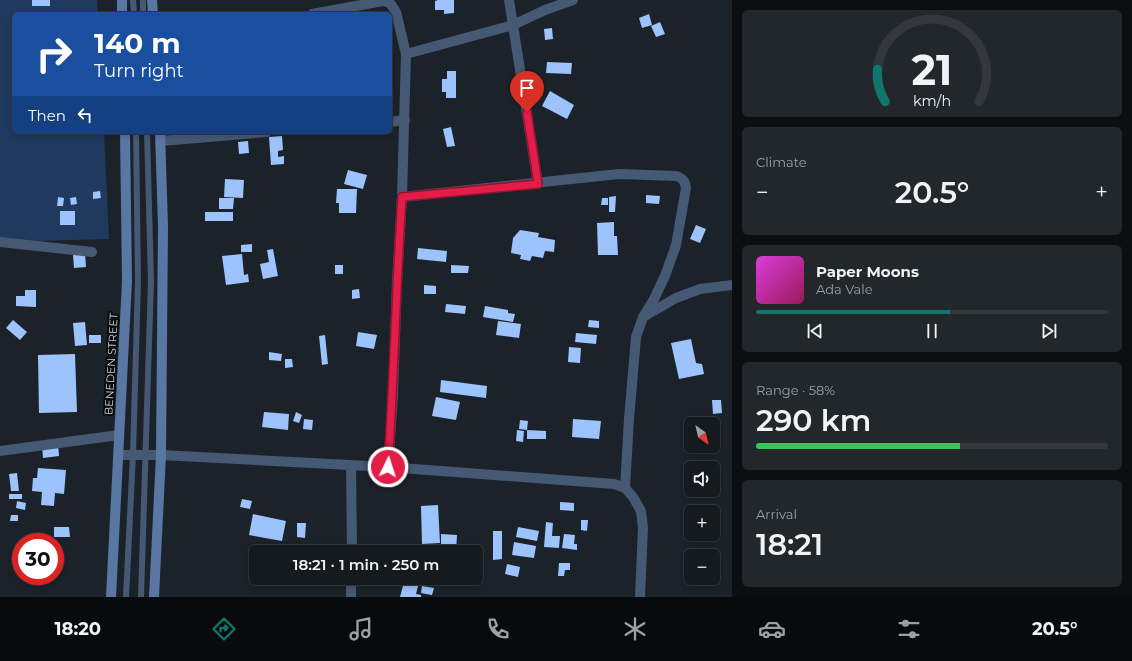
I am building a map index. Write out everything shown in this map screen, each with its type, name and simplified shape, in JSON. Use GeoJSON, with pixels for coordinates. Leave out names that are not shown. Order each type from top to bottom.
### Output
{"type":"FeatureCollection","features":[{"type":"Feature","properties":{"kind":"main road"},"geometry":{"type":"LineString","coordinates":[[122,0],[122,12]]}},
{"type":"Feature","properties":{"kind":"main road"},"geometry":{"type":"LineString","coordinates":[[152,0],[153,12]]}},
{"type":"Feature","properties":{"kind":"main road","name":"BENEDEN STREET"},"geometry":{"type":"LineString","coordinates":[[111,597],[127,280],[125,134]]}},
{"type":"Feature","properties":{"kind":"main road"},"geometry":{"type":"LineString","coordinates":[[154,597],[161,455],[163,226],[161,137]]}},
{"type":"Feature","properties":{"kind":"street"},"geometry":{"type":"LineString","coordinates":[[509,0],[538,184]]}},
{"type":"Feature","properties":{"kind":"street"},"geometry":{"type":"LineString","coordinates":[[406,54],[513,25],[545,10],[573,0]]}},
{"type":"Feature","properties":{"kind":"street"},"geometry":{"type":"LineString","coordinates":[[323,12],[383,1],[390,2],[396,12],[406,54],[402,197],[393,395],[388,467]]}},
{"type":"Feature","properties":{"kind":"street"},"geometry":{"type":"LineString","coordinates":[[392,122],[405,120]]}},
{"type":"Feature","properties":{"kind":"street"},"geometry":{"type":"LineString","coordinates":[[161,137],[225,134]]}},
{"type":"Feature","properties":{"kind":"street"},"geometry":{"type":"LineString","coordinates":[[402,197],[538,184],[619,174],[677,176],[682,178],[685,182],[686,188],[676,245],[665,276],[643,317],[636,337],[625,488]]}},
{"type":"Feature","properties":{"kind":"street"},"geometry":{"type":"LineString","coordinates":[[0,242],[92,252]]}},
{"type":"Feature","properties":{"kind":"street"},"geometry":{"type":"LineString","coordinates":[[643,317],[676,298],[700,289],[732,285]]}},
{"type":"Feature","properties":{"kind":"street"},"geometry":{"type":"LineString","coordinates":[[0,451],[119,435]]}},
{"type":"Feature","properties":{"kind":"street"},"geometry":{"type":"LineString","coordinates":[[118,455],[161,455],[388,467],[614,484],[625,488],[633,497],[641,511],[643,528],[640,597]]}},
{"type":"Feature","properties":{"kind":"street"},"geometry":{"type":"LineString","coordinates":[[351,465],[352,545]]}},
{"type":"Feature","properties":{"kind":"street"},"geometry":{"type":"LineString","coordinates":[[351,585],[351,597]]}},
{"type":"Feature","properties":{"kind":"lane"},"geometry":{"type":"LineString","coordinates":[[133,0],[134,12]]}},
{"type":"Feature","properties":{"kind":"lane"},"geometry":{"type":"LineString","coordinates":[[143,0],[143,12]]}},
{"type":"Feature","properties":{"kind":"lane"},"geometry":{"type":"LineString","coordinates":[[126,597],[133,455],[138,281],[136,134]]}},
{"type":"Feature","properties":{"kind":"lane"},"geometry":{"type":"LineString","coordinates":[[141,597],[151,281],[147,134]]}},
{"type":"Feature","properties":{"kind":"shaded area"},"geometry":{"type":"Polygon","coordinates":[[[0,0],[97,0],[98,12],[12,12],[12,134],[104,134],[109,239],[0,242],[0,0]]]}},
{"type":"Feature","properties":{"kind":"building"},"geometry":{"type":"Polygon","coordinates":[[[32,0],[50,0],[50,6],[32,6],[32,0]]]}},
{"type":"Feature","properties":{"kind":"building"},"geometry":{"type":"Polygon","coordinates":[[[454,0],[454,13],[444,14],[444,10],[435,10],[435,1],[454,0]]]}},
{"type":"Feature","properties":{"kind":"building"},"geometry":{"type":"Polygon","coordinates":[[[649,14],[652,25],[642,28],[639,18],[649,14]]]}},
{"type":"Feature","properties":{"kind":"building"},"geometry":{"type":"Polygon","coordinates":[[[660,22],[665,34],[656,37],[651,26],[660,22]]]}},
{"type":"Feature","properties":{"kind":"building"},"geometry":{"type":"Polygon","coordinates":[[[552,28],[553,39],[545,40],[544,29],[552,28]]]}},
{"type":"Feature","properties":{"kind":"building"},"geometry":{"type":"Polygon","coordinates":[[[547,62],[572,63],[571,74],[546,73],[547,62]]]}},
{"type":"Feature","properties":{"kind":"building"},"geometry":{"type":"Polygon","coordinates":[[[447,71],[456,71],[456,98],[446,98],[446,92],[442,92],[442,79],[447,79],[447,71]]]}},
{"type":"Feature","properties":{"kind":"building"},"geometry":{"type":"Polygon","coordinates":[[[550,91],[574,105],[567,119],[542,106],[550,91]]]}},
{"type":"Feature","properties":{"kind":"building"},"geometry":{"type":"Polygon","coordinates":[[[451,127],[455,146],[447,147],[443,129],[451,127]]]}},
{"type":"Feature","properties":{"kind":"building"},"geometry":{"type":"Polygon","coordinates":[[[282,136],[283,150],[278,151],[278,157],[284,156],[284,164],[271,165],[269,137],[282,136]]]}},
{"type":"Feature","properties":{"kind":"building"},"geometry":{"type":"Polygon","coordinates":[[[248,141],[249,153],[239,154],[238,142],[248,141]]]}},
{"type":"Feature","properties":{"kind":"building"},"geometry":{"type":"Polygon","coordinates":[[[348,170],[367,175],[363,189],[344,184],[348,170]]]}},
{"type":"Feature","properties":{"kind":"building"},"geometry":{"type":"Polygon","coordinates":[[[225,179],[244,180],[243,198],[224,197],[225,179]]]}},
{"type":"Feature","properties":{"kind":"building"},"geometry":{"type":"Polygon","coordinates":[[[337,189],[357,189],[356,213],[339,213],[339,203],[336,203],[337,189]]]}},
{"type":"Feature","properties":{"kind":"building"},"geometry":{"type":"Polygon","coordinates":[[[100,191],[101,198],[93,199],[93,192],[100,191]]]}},
{"type":"Feature","properties":{"kind":"building"},"geometry":{"type":"Polygon","coordinates":[[[646,195],[660,196],[659,204],[646,203],[646,195]]]}},
{"type":"Feature","properties":{"kind":"building"},"geometry":{"type":"Polygon","coordinates":[[[616,196],[615,212],[609,212],[609,197],[616,196]]]}},
{"type":"Feature","properties":{"kind":"building"},"geometry":{"type":"Polygon","coordinates":[[[58,197],[64,198],[63,206],[57,206],[58,197]]]}},
{"type":"Feature","properties":{"kind":"building"},"geometry":{"type":"Polygon","coordinates":[[[76,197],[77,204],[71,205],[70,198],[76,197]]]}},
{"type":"Feature","properties":{"kind":"building"},"geometry":{"type":"Polygon","coordinates":[[[219,198],[234,198],[233,209],[219,209],[219,198]]]}},
{"type":"Feature","properties":{"kind":"building"},"geometry":{"type":"Polygon","coordinates":[[[602,198],[608,198],[608,205],[601,205],[602,198]]]}},
{"type":"Feature","properties":{"kind":"building"},"geometry":{"type":"Polygon","coordinates":[[[60,211],[75,211],[75,225],[60,225],[60,211]]]}},
{"type":"Feature","properties":{"kind":"building"},"geometry":{"type":"Polygon","coordinates":[[[205,212],[233,212],[233,221],[205,221],[205,212]]]}},
{"type":"Feature","properties":{"kind":"building"},"geometry":{"type":"Polygon","coordinates":[[[614,222],[614,236],[617,236],[618,255],[598,255],[597,223],[614,222]]]}},
{"type":"Feature","properties":{"kind":"building"},"geometry":{"type":"Polygon","coordinates":[[[696,225],[706,229],[700,243],[690,239],[696,225]]]}},
{"type":"Feature","properties":{"kind":"building"},"geometry":{"type":"Polygon","coordinates":[[[520,230],[539,233],[538,237],[555,240],[554,252],[545,251],[543,258],[532,256],[530,261],[520,259],[521,255],[511,253],[513,238],[520,230]]]}},
{"type":"Feature","properties":{"kind":"building"},"geometry":{"type":"Polygon","coordinates":[[[252,244],[252,252],[241,252],[241,245],[252,244]]]}},
{"type":"Feature","properties":{"kind":"building"},"geometry":{"type":"Polygon","coordinates":[[[418,248],[447,251],[446,262],[417,259],[418,248]]]}},
{"type":"Feature","properties":{"kind":"building"},"geometry":{"type":"Polygon","coordinates":[[[273,249],[278,276],[263,279],[260,264],[269,262],[267,250],[273,249]]]}},
{"type":"Feature","properties":{"kind":"building"},"geometry":{"type":"Polygon","coordinates":[[[85,253],[86,267],[74,268],[73,255],[85,253]]]}},
{"type":"Feature","properties":{"kind":"building"},"geometry":{"type":"Polygon","coordinates":[[[242,254],[244,275],[248,274],[249,282],[226,285],[222,256],[242,254]]]}},
{"type":"Feature","properties":{"kind":"building"},"geometry":{"type":"Polygon","coordinates":[[[335,265],[343,265],[343,274],[335,274],[335,265]]]}},
{"type":"Feature","properties":{"kind":"building"},"geometry":{"type":"Polygon","coordinates":[[[451,265],[469,266],[468,273],[451,273],[451,265]]]}},
{"type":"Feature","properties":{"kind":"building"},"geometry":{"type":"Polygon","coordinates":[[[424,285],[436,286],[436,294],[424,294],[424,285]]]}},
{"type":"Feature","properties":{"kind":"building"},"geometry":{"type":"Polygon","coordinates":[[[359,289],[360,298],[352,299],[352,290],[359,289]]]}},
{"type":"Feature","properties":{"kind":"building"},"geometry":{"type":"Polygon","coordinates":[[[25,290],[36,290],[36,307],[16,306],[16,296],[25,296],[25,290]]]}},
{"type":"Feature","properties":{"kind":"building"},"geometry":{"type":"Polygon","coordinates":[[[446,304],[466,306],[465,314],[445,312],[446,304]]]}},
{"type":"Feature","properties":{"kind":"building"},"geometry":{"type":"Polygon","coordinates":[[[485,306],[508,310],[508,313],[515,314],[513,322],[483,317],[485,306]]]}},
{"type":"Feature","properties":{"kind":"building"},"geometry":{"type":"Polygon","coordinates":[[[13,320],[27,332],[20,340],[6,328],[13,320]]]}},
{"type":"Feature","properties":{"kind":"building"},"geometry":{"type":"Polygon","coordinates":[[[589,320],[599,321],[599,328],[588,327],[589,320]]]}},
{"type":"Feature","properties":{"kind":"building"},"geometry":{"type":"Polygon","coordinates":[[[498,321],[521,324],[519,338],[496,335],[498,321]]]}},
{"type":"Feature","properties":{"kind":"building"},"geometry":{"type":"Polygon","coordinates":[[[85,322],[87,345],[75,346],[73,323],[85,322]]]}},
{"type":"Feature","properties":{"kind":"building"},"geometry":{"type":"Polygon","coordinates":[[[358,332],[377,335],[374,349],[356,346],[358,332]]]}},
{"type":"Feature","properties":{"kind":"building"},"geometry":{"type":"Polygon","coordinates":[[[576,333],[597,335],[596,344],[575,342],[576,333]]]}},
{"type":"Feature","properties":{"kind":"building"},"geometry":{"type":"Polygon","coordinates":[[[89,335],[101,335],[101,343],[89,343],[89,335]]]}},
{"type":"Feature","properties":{"kind":"building"},"geometry":{"type":"Polygon","coordinates":[[[325,335],[328,364],[322,365],[319,336],[325,335]]]}},
{"type":"Feature","properties":{"kind":"building"},"geometry":{"type":"Polygon","coordinates":[[[691,339],[696,363],[702,364],[704,374],[679,379],[671,343],[691,339]]]}},
{"type":"Feature","properties":{"kind":"building"},"geometry":{"type":"Polygon","coordinates":[[[569,347],[581,348],[580,363],[568,362],[569,347]]]}},
{"type":"Feature","properties":{"kind":"building"},"geometry":{"type":"Polygon","coordinates":[[[269,352],[282,354],[281,361],[269,360],[269,352]]]}},
{"type":"Feature","properties":{"kind":"building"},"geometry":{"type":"Polygon","coordinates":[[[75,354],[77,412],[39,413],[38,355],[75,354]]]}},
{"type":"Feature","properties":{"kind":"building"},"geometry":{"type":"Polygon","coordinates":[[[285,359],[292,359],[293,367],[285,368],[285,359]]]}},
{"type":"Feature","properties":{"kind":"building"},"geometry":{"type":"Polygon","coordinates":[[[441,380],[487,386],[486,398],[440,392],[441,380]]]}},
{"type":"Feature","properties":{"kind":"building"},"geometry":{"type":"Polygon","coordinates":[[[436,397],[460,402],[456,420],[432,416],[436,397]]]}},
{"type":"Feature","properties":{"kind":"building"},"geometry":{"type":"Polygon","coordinates":[[[712,400],[721,400],[722,413],[713,414],[712,400]]]}},
{"type":"Feature","properties":{"kind":"building"},"geometry":{"type":"Polygon","coordinates":[[[264,412],[289,414],[288,430],[262,427],[264,412]]]}},
{"type":"Feature","properties":{"kind":"building"},"geometry":{"type":"Polygon","coordinates":[[[296,412],[302,415],[299,423],[293,421],[296,412]]]}},
{"type":"Feature","properties":{"kind":"building"},"geometry":{"type":"Polygon","coordinates":[[[304,419],[313,420],[312,430],[303,429],[304,419]]]}},
{"type":"Feature","properties":{"kind":"building"},"geometry":{"type":"Polygon","coordinates":[[[573,419],[601,421],[599,439],[572,437],[573,419]]]}},
{"type":"Feature","properties":{"kind":"building"},"geometry":{"type":"Polygon","coordinates":[[[520,420],[528,421],[527,430],[519,429],[520,420]]]}},
{"type":"Feature","properties":{"kind":"building"},"geometry":{"type":"Polygon","coordinates":[[[517,430],[524,431],[523,442],[516,441],[517,430]]]}},
{"type":"Feature","properties":{"kind":"building"},"geometry":{"type":"Polygon","coordinates":[[[527,430],[546,431],[546,439],[527,439],[527,430]]]}},
{"type":"Feature","properties":{"kind":"building"},"geometry":{"type":"Polygon","coordinates":[[[58,444],[59,456],[43,458],[42,446],[58,444]]]}},
{"type":"Feature","properties":{"kind":"building"},"geometry":{"type":"Polygon","coordinates":[[[38,468],[66,470],[64,494],[55,493],[54,506],[41,505],[42,492],[32,491],[33,478],[37,478],[38,468]]]}},
{"type":"Feature","properties":{"kind":"building"},"geometry":{"type":"Polygon","coordinates":[[[17,473],[19,491],[11,491],[9,474],[17,473]]]}},
{"type":"Feature","properties":{"kind":"building"},"geometry":{"type":"Polygon","coordinates":[[[9,494],[22,494],[22,499],[9,499],[9,494]]]}},
{"type":"Feature","properties":{"kind":"building"},"geometry":{"type":"Polygon","coordinates":[[[242,499],[252,501],[250,509],[240,507],[242,499]]]}},
{"type":"Feature","properties":{"kind":"building"},"geometry":{"type":"Polygon","coordinates":[[[17,501],[26,503],[25,510],[16,508],[17,501]]]}},
{"type":"Feature","properties":{"kind":"building"},"geometry":{"type":"Polygon","coordinates":[[[560,502],[574,503],[574,511],[560,510],[560,502]]]}},
{"type":"Feature","properties":{"kind":"building"},"geometry":{"type":"Polygon","coordinates":[[[438,505],[440,543],[422,544],[421,506],[438,505]]]}},
{"type":"Feature","properties":{"kind":"building"},"geometry":{"type":"Polygon","coordinates":[[[253,514],[286,521],[282,541],[249,535],[253,514]]]}},
{"type":"Feature","properties":{"kind":"building"},"geometry":{"type":"Polygon","coordinates":[[[11,515],[18,515],[18,521],[10,521],[11,515]]]}},
{"type":"Feature","properties":{"kind":"building"},"geometry":{"type":"Polygon","coordinates":[[[581,520],[588,520],[587,531],[581,530],[581,520]]]}},
{"type":"Feature","properties":{"kind":"building"},"geometry":{"type":"Polygon","coordinates":[[[546,522],[553,523],[552,536],[560,536],[559,548],[544,547],[546,522]]]}},
{"type":"Feature","properties":{"kind":"building"},"geometry":{"type":"Polygon","coordinates":[[[297,523],[306,523],[305,538],[297,537],[297,523]]]}},
{"type":"Feature","properties":{"kind":"building"},"geometry":{"type":"Polygon","coordinates":[[[54,527],[69,527],[70,537],[64,537],[64,533],[54,533],[54,527]]]}},
{"type":"Feature","properties":{"kind":"building"},"geometry":{"type":"Polygon","coordinates":[[[518,527],[539,531],[537,541],[516,537],[518,527]]]}},
{"type":"Feature","properties":{"kind":"building"},"geometry":{"type":"Polygon","coordinates":[[[493,531],[502,531],[502,559],[493,560],[493,531]]]}},
{"type":"Feature","properties":{"kind":"building"},"geometry":{"type":"Polygon","coordinates":[[[441,534],[457,535],[456,545],[441,545],[441,534]]]}},
{"type":"Feature","properties":{"kind":"building"},"geometry":{"type":"Polygon","coordinates":[[[564,534],[575,535],[574,544],[577,544],[577,550],[562,548],[564,534]]]}},
{"type":"Feature","properties":{"kind":"building"},"geometry":{"type":"Polygon","coordinates":[[[514,542],[536,546],[534,558],[512,555],[514,542]]]}},
{"type":"Feature","properties":{"kind":"building"},"geometry":{"type":"Polygon","coordinates":[[[559,563],[570,563],[570,570],[565,570],[564,576],[558,576],[559,563]]]}},
{"type":"Feature","properties":{"kind":"building"},"geometry":{"type":"Polygon","coordinates":[[[507,564],[520,567],[518,577],[505,574],[507,564]]]}},
{"type":"Feature","properties":{"kind":"building"},"geometry":{"type":"Polygon","coordinates":[[[403,585],[418,585],[416,594],[421,595],[421,597],[400,597],[403,585]]]}},
{"type":"Feature","properties":{"kind":"building"},"geometry":{"type":"Polygon","coordinates":[[[422,586],[434,588],[432,595],[421,593],[422,586]]]}},
{"type":"Feature","properties":{"kind":"route"},"geometry":{"type":"LineString","coordinates":[[388,467],[393,395],[402,197],[538,184],[527,112]]}}]}
